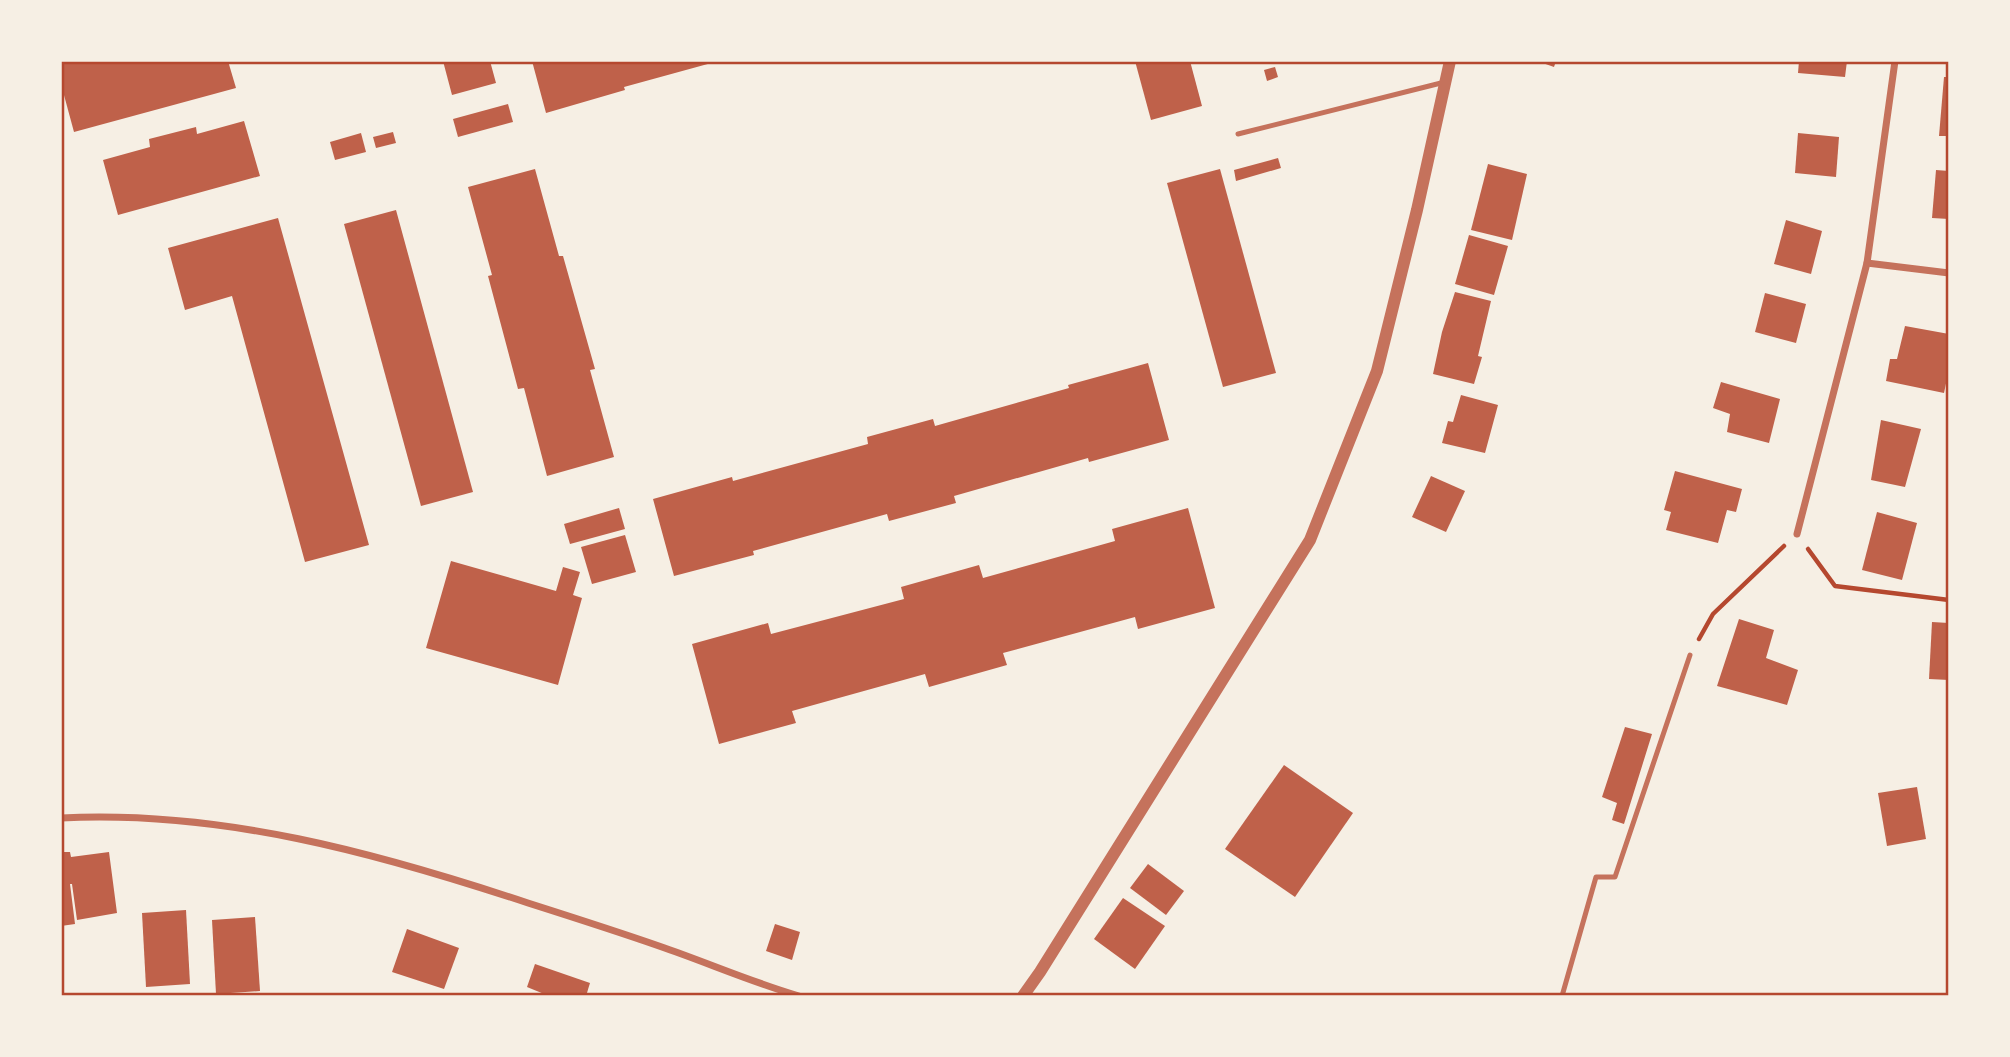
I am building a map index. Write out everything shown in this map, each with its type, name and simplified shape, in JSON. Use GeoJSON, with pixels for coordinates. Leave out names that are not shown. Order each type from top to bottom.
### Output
{"type":"FeatureCollection","features":[{"type":"Feature","properties":{"kind":"street"},"geometry":{"type":"LineString","coordinates":[[1023,996],[1310,540],[1377,371],[1417,211],[1450,61]]}},
{"type":"Feature","properties":{"kind":"street"},"geometry":{"type":"LineString","coordinates":[[1797,534],[1867,263],[1895,61]]}},
{"type":"Feature","properties":{"kind":"street"},"geometry":{"type":"LineString","coordinates":[[1867,263],[1949,273]]}},
{"type":"Feature","properties":{"kind":"street"},"geometry":{"type":"LineString","coordinates":[[61,818],[185,820],[285,834],[437,873],[660,946],[799,996]]}},
{"type":"Feature","properties":{"kind":"street"},"geometry":{"type":"LineString","coordinates":[[766,986],[781,996]]}},
{"type":"Feature","properties":{"kind":"lane"},"geometry":{"type":"LineString","coordinates":[[1238,134],[1446,82]]}},
{"type":"Feature","properties":{"kind":"lane"},"geometry":{"type":"LineString","coordinates":[[1562,996],[1596,877],[1615,877],[1690,655]]}},
{"type":"Feature","properties":{"kind":"path"},"geometry":{"type":"LineString","coordinates":[[1690,655],[1713,614],[1797,534],[1835,586],[1949,600]]}},
{"type":"Feature","properties":{"kind":"building"},"geometry":{"type":"Polygon","coordinates":[[[61,61],[228,61],[236,88],[74,132],[61,84],[61,61]]]}},
{"type":"Feature","properties":{"kind":"building"},"geometry":{"type":"Polygon","coordinates":[[[443,61],[490,61],[496,83],[452,95],[443,61]]]}},
{"type":"Feature","properties":{"kind":"building"},"geometry":{"type":"Polygon","coordinates":[[[532,61],[715,62],[624,87],[625,90],[546,113],[532,61]]]}},
{"type":"Feature","properties":{"kind":"building"},"geometry":{"type":"Polygon","coordinates":[[[1135,61],[1190,61],[1202,106],[1151,120],[1135,61]]]}},
{"type":"Feature","properties":{"kind":"building"},"geometry":{"type":"Polygon","coordinates":[[[1537,61],[1556,61],[1554,67],[1537,61]]]}},
{"type":"Feature","properties":{"kind":"building"},"geometry":{"type":"Polygon","coordinates":[[[1799,61],[1847,61],[1845,77],[1798,73],[1799,61]]]}},
{"type":"Feature","properties":{"kind":"building"},"geometry":{"type":"Polygon","coordinates":[[[1275,67],[1278,77],[1267,81],[1264,70],[1275,67]]]}},
{"type":"Feature","properties":{"kind":"building"},"geometry":{"type":"Polygon","coordinates":[[[1944,77],[1949,77],[1949,136],[1939,136],[1944,77]]]}},
{"type":"Feature","properties":{"kind":"building"},"geometry":{"type":"Polygon","coordinates":[[[508,104],[513,122],[458,137],[453,119],[508,104]]]}},
{"type":"Feature","properties":{"kind":"building"},"geometry":{"type":"Polygon","coordinates":[[[244,121],[260,176],[118,215],[103,160],[150,147],[149,139],[196,127],[197,134],[244,121]]]}},
{"type":"Feature","properties":{"kind":"building"},"geometry":{"type":"Polygon","coordinates":[[[393,132],[396,143],[376,148],[373,137],[393,132]]]}},
{"type":"Feature","properties":{"kind":"building"},"geometry":{"type":"Polygon","coordinates":[[[361,133],[366,152],[335,160],[330,142],[361,133]]]}},
{"type":"Feature","properties":{"kind":"building"},"geometry":{"type":"Polygon","coordinates":[[[1798,133],[1839,137],[1836,177],[1795,173],[1798,133]]]}},
{"type":"Feature","properties":{"kind":"building"},"geometry":{"type":"Polygon","coordinates":[[[1278,158],[1281,168],[1236,181],[1234,170],[1278,158]]]}},
{"type":"Feature","properties":{"kind":"building"},"geometry":{"type":"Polygon","coordinates":[[[1488,164],[1527,174],[1512,240],[1471,230],[1488,164]]]}},
{"type":"Feature","properties":{"kind":"building"},"geometry":{"type":"Polygon","coordinates":[[[535,169],[595,369],[590,370],[614,457],[547,476],[524,388],[518,389],[488,276],[492,275],[468,187],[535,169]]]}},
{"type":"Feature","properties":{"kind":"building"},"geometry":{"type":"Polygon","coordinates":[[[1220,169],[1276,373],[1223,387],[1167,183],[1220,169]]]}},
{"type":"Feature","properties":{"kind":"building"},"geometry":{"type":"Polygon","coordinates":[[[1936,170],[1949,171],[1949,219],[1932,218],[1936,170]]]}},
{"type":"Feature","properties":{"kind":"building"},"geometry":{"type":"Polygon","coordinates":[[[396,210],[473,492],[421,506],[344,224],[396,210]]]}},
{"type":"Feature","properties":{"kind":"building"},"geometry":{"type":"Polygon","coordinates":[[[278,218],[369,545],[305,562],[232,296],[185,310],[168,248],[278,218]]]}},
{"type":"Feature","properties":{"kind":"building"},"geometry":{"type":"Polygon","coordinates":[[[1786,220],[1822,231],[1811,274],[1774,264],[1786,220]]]}},
{"type":"Feature","properties":{"kind":"building"},"geometry":{"type":"Polygon","coordinates":[[[1469,235],[1508,246],[1494,295],[1455,284],[1469,235]]]}},
{"type":"Feature","properties":{"kind":"building"},"geometry":{"type":"Polygon","coordinates":[[[1455,292],[1491,301],[1478,356],[1482,357],[1474,384],[1433,374],[1442,332],[1455,292]]]}},
{"type":"Feature","properties":{"kind":"building"},"geometry":{"type":"Polygon","coordinates":[[[1765,293],[1806,304],[1796,343],[1755,332],[1765,293]]]}},
{"type":"Feature","properties":{"kind":"building"},"geometry":{"type":"Polygon","coordinates":[[[1905,326],[1949,334],[1949,369],[1944,393],[1886,381],[1890,359],[1897,359],[1905,326]]]}},
{"type":"Feature","properties":{"kind":"building"},"geometry":{"type":"Polygon","coordinates":[[[1148,363],[1169,440],[1089,462],[1088,458],[954,496],[956,503],[889,521],[887,514],[753,551],[754,555],[674,576],[653,499],[732,477],[733,481],[868,444],[867,437],[933,419],[935,426],[1148,363]]]}},
{"type":"Feature","properties":{"kind":"building"},"geometry":{"type":"Polygon","coordinates":[[[1721,382],[1780,399],[1769,443],[1727,432],[1730,414],[1713,408],[1721,382]]]}},
{"type":"Feature","properties":{"kind":"building"},"geometry":{"type":"Polygon","coordinates":[[[1461,395],[1498,405],[1485,453],[1442,443],[1448,421],[1453,422],[1461,395]]]}},
{"type":"Feature","properties":{"kind":"building"},"geometry":{"type":"Polygon","coordinates":[[[1881,420],[1921,429],[1905,487],[1871,480],[1881,420]]]}},
{"type":"Feature","properties":{"kind":"building"},"geometry":{"type":"Polygon","coordinates":[[[1675,471],[1742,489],[1736,512],[1727,510],[1718,543],[1666,530],[1671,512],[1664,510],[1675,471]]]}},
{"type":"Feature","properties":{"kind":"building"},"geometry":{"type":"Polygon","coordinates":[[[1431,476],[1465,491],[1446,532],[1412,517],[1431,476]]]}},
{"type":"Feature","properties":{"kind":"building"},"geometry":{"type":"Polygon","coordinates":[[[619,508],[625,529],[570,544],[564,524],[619,508]]]}},
{"type":"Feature","properties":{"kind":"building"},"geometry":{"type":"Polygon","coordinates":[[[1188,508],[1215,608],[1138,629],[1135,617],[1003,653],[1007,665],[929,687],[925,674],[792,711],[796,723],[719,744],[692,644],[768,623],[771,634],[904,599],[901,587],[979,565],[983,578],[1115,541],[1112,529],[1188,508]]]}},
{"type":"Feature","properties":{"kind":"building"},"geometry":{"type":"Polygon","coordinates":[[[1877,512],[1917,523],[1902,580],[1862,570],[1877,512]]]}},
{"type":"Feature","properties":{"kind":"building"},"geometry":{"type":"Polygon","coordinates":[[[625,535],[636,572],[592,584],[581,547],[625,535]]]}},
{"type":"Feature","properties":{"kind":"building"},"geometry":{"type":"Polygon","coordinates":[[[451,561],[556,591],[563,567],[580,572],[573,595],[582,598],[558,685],[426,648],[451,561]]]}},
{"type":"Feature","properties":{"kind":"building"},"geometry":{"type":"Polygon","coordinates":[[[1739,619],[1774,630],[1766,658],[1798,670],[1787,705],[1717,686],[1739,619]]]}},
{"type":"Feature","properties":{"kind":"building"},"geometry":{"type":"Polygon","coordinates":[[[1932,622],[1949,623],[1949,680],[1929,679],[1932,622]]]}},
{"type":"Feature","properties":{"kind":"building"},"geometry":{"type":"Polygon","coordinates":[[[1625,727],[1652,734],[1624,824],[1612,820],[1617,803],[1602,797],[1625,727]]]}},
{"type":"Feature","properties":{"kind":"building"},"geometry":{"type":"Polygon","coordinates":[[[1284,765],[1353,813],[1295,897],[1225,849],[1284,765]]]}},
{"type":"Feature","properties":{"kind":"building"},"geometry":{"type":"Polygon","coordinates":[[[1917,787],[1926,839],[1887,846],[1878,793],[1917,787]]]}},
{"type":"Feature","properties":{"kind":"building"},"geometry":{"type":"Polygon","coordinates":[[[61,852],[70,852],[71,857],[109,852],[117,913],[77,920],[70,884],[75,924],[61,926],[61,852]]]}},
{"type":"Feature","properties":{"kind":"building"},"geometry":{"type":"Polygon","coordinates":[[[1148,864],[1184,891],[1166,915],[1130,888],[1148,864]]]}},
{"type":"Feature","properties":{"kind":"building"},"geometry":{"type":"Polygon","coordinates":[[[1123,898],[1165,926],[1135,969],[1094,939],[1123,898]]]}},
{"type":"Feature","properties":{"kind":"building"},"geometry":{"type":"Polygon","coordinates":[[[186,910],[190,984],[146,987],[142,913],[186,910]]]}},
{"type":"Feature","properties":{"kind":"building"},"geometry":{"type":"Polygon","coordinates":[[[255,917],[260,991],[216,994],[212,920],[255,917]]]}},
{"type":"Feature","properties":{"kind":"building"},"geometry":{"type":"Polygon","coordinates":[[[775,924],[800,932],[792,960],[766,951],[775,924]]]}},
{"type":"Feature","properties":{"kind":"building"},"geometry":{"type":"Polygon","coordinates":[[[407,929],[459,948],[444,989],[392,972],[407,929]]]}},
{"type":"Feature","properties":{"kind":"building"},"geometry":{"type":"Polygon","coordinates":[[[535,964],[590,983],[586,996],[549,996],[527,987],[535,964]]]}}]}
